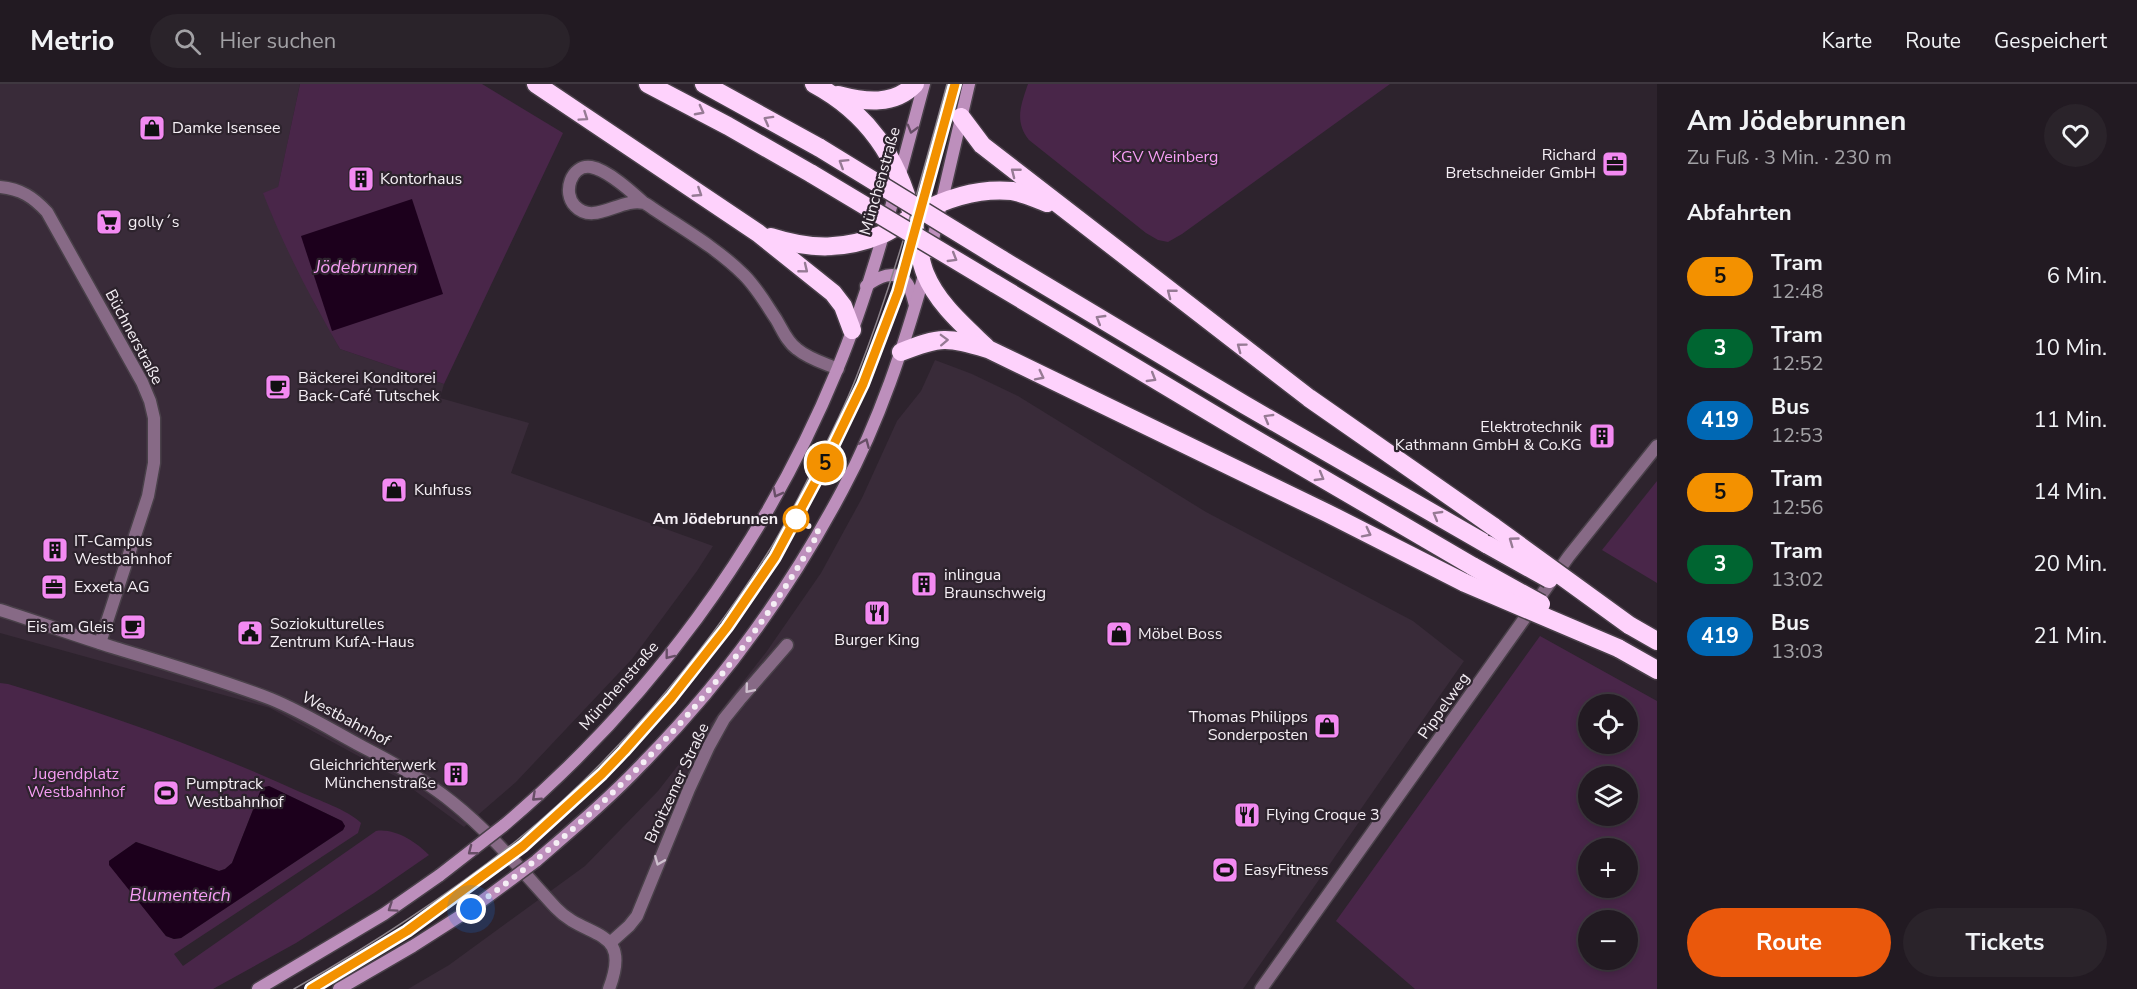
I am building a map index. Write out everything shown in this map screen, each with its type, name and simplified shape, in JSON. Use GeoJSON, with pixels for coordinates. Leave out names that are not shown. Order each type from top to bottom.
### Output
{"type":"FeatureCollection","features":[{"type":"Feature","properties":{"kind":"highway"},"geometry":{"type":"LineString","coordinates":[[536,84],[758,233],[833,293],[843,306],[852,330]]}},
{"type":"Feature","properties":{"kind":"highway"},"geometry":{"type":"LineString","coordinates":[[648,84],[812,174],[1238,429],[1474,567],[1657,670]]}},
{"type":"Feature","properties":{"kind":"highway"},"geometry":{"type":"LineString","coordinates":[[704,84],[820,148],[1245,405],[1657,640]]}},
{"type":"Feature","properties":{"kind":"highway"},"geometry":{"type":"LineString","coordinates":[[814,84],[832,93],[859,100],[881,101],[891,99],[909,90],[915,84]]}},
{"type":"Feature","properties":{"kind":"highway"},"geometry":{"type":"LineString","coordinates":[[832,93],[855,112],[887,150],[899,174],[925,273],[936,295],[988,350]]}},
{"type":"Feature","properties":{"kind":"highway"},"geometry":{"type":"LineString","coordinates":[[961,117],[982,145],[1309,398],[1494,527],[1629,625]]}},
{"type":"Feature","properties":{"kind":"highway"},"geometry":{"type":"LineString","coordinates":[[758,233],[792,244],[821,248],[845,245],[883,234],[941,203],[964,195],[992,191],[1014,191],[1061,208]]}},
{"type":"Feature","properties":{"kind":"highway"},"geometry":{"type":"LineString","coordinates":[[901,352],[930,340],[953,339],[988,350],[1327,513],[1465,583],[1618,648]]}},
{"type":"Feature","properties":{"kind":"main road","name":"Münchenstraße"},"geometry":{"type":"LineString","coordinates":[[258,989],[384,914],[440,875],[503,826],[572,762],[619,714],[685,633],[732,567],[771,506],[805,441],[838,369],[883,234],[924,84]]}},
{"type":"Feature","properties":{"kind":"main road"},"geometry":{"type":"LineString","coordinates":[[339,989],[471,909],[536,861],[642,764],[703,697],[761,624],[805,556],[844,488],[879,410],[901,352],[925,273],[969,84]]}},
{"type":"Feature","properties":{"kind":"main road"},"geometry":{"type":"LineString","coordinates":[[866,286],[888,274],[897,277],[907,282],[915,305]]}},
{"type":"Feature","properties":{"kind":"street"},"geometry":{"type":"LineString","coordinates":[[644,203],[628,203],[591,214],[576,208],[567,192],[570,182],[582,168],[590,167],[615,180],[644,203],[709,246],[744,276],[759,293],[794,348],[838,369]]}},
{"type":"Feature","properties":{"kind":"street","name":"Büchnerstraße"},"geometry":{"type":"LineString","coordinates":[[0,187],[30,195],[47,212],[142,382],[154,418],[156,445],[150,489],[100,643]]}},
{"type":"Feature","properties":{"kind":"street","name":"Pippelweg"},"geometry":{"type":"LineString","coordinates":[[1262,989],[1569,556],[1657,446]]}},
{"type":"Feature","properties":{"kind":"street","name":"Westbahnhof"},"geometry":{"type":"LineString","coordinates":[[0,610],[272,700],[398,766],[452,801],[515,861],[558,910],[573,922],[602,935],[610,943]]}},
{"type":"Feature","properties":{"kind":"street","name":"Broitzemer Straße"},"geometry":{"type":"LineString","coordinates":[[610,943],[637,916],[689,789],[724,719],[787,645]]}},
{"type":"Feature","properties":{"kind":"street"},"geometry":{"type":"LineString","coordinates":[[609,989],[616,972],[616,955],[610,943]]}},
{"type":"Feature","properties":{"kind":"shaded area"},"geometry":{"type":"Polygon","coordinates":[[[0,84],[300,84],[278,188],[264,193],[315,304],[340,349],[444,384],[440,398],[529,423],[511,473],[713,546],[632,659],[516,782],[464,827],[395,776],[270,708],[0,633],[0,84]]]}},
{"type":"Feature","properties":{"kind":"shaded area"},"geometry":{"type":"Polygon","coordinates":[[[935,360],[972,374],[1018,396],[1206,512],[1413,621],[1464,661],[1356,816],[1359,822],[1243,989],[408,989],[449,965],[585,866],[658,791],[767,651],[821,573],[862,498],[897,421],[921,391],[935,360]]]}},
{"type":"Feature","properties":{"kind":"green space"},"geometry":{"type":"Polygon","coordinates":[[[300,84],[482,84],[563,133],[444,384],[340,349],[289,253],[263,193],[278,187],[300,84]]]}},
{"type":"Feature","properties":{"kind":"green space","name":"KGV Weinberg"},"geometry":{"type":"Polygon","coordinates":[[[1028,84],[1390,84],[1168,242],[1158,240],[1146,233],[1029,140],[1024,133],[1020,119],[1021,106],[1028,84]]]}},
{"type":"Feature","properties":{"kind":"green space"},"geometry":{"type":"Polygon","coordinates":[[[1657,481],[1657,583],[1602,550],[1657,481]]]}},
{"type":"Feature","properties":{"kind":"green space"},"geometry":{"type":"Polygon","coordinates":[[[1540,636],[1657,701],[1657,989],[1415,989],[1336,921],[1540,636]]]}},
{"type":"Feature","properties":{"kind":"green space","name":"Jugendplatz Westbahnhof"},"geometry":{"type":"Polygon","coordinates":[[[0,683],[82,707],[156,733],[265,776],[349,814],[361,823],[358,833],[174,954],[183,966],[376,831],[390,832],[405,837],[429,855],[296,943],[213,989],[0,989],[0,683]],[[269,786],[260,792],[232,863],[225,869],[219,871],[136,842],[109,861],[166,936],[174,939],[181,938],[343,830],[345,826],[342,821],[269,786]]]}},
{"type":"Feature","properties":{"kind":"water","name":"Jödebrunnen"},"geometry":{"type":"Polygon","coordinates":[[[412,199],[443,294],[332,331],[301,236],[412,199]]]}},
{"type":"Feature","properties":{"kind":"water","name":"Blumenteich"},"geometry":{"type":"Polygon","coordinates":[[[269,786],[342,821],[345,826],[343,830],[181,938],[174,939],[166,936],[109,865],[109,861],[136,842],[219,871],[225,869],[232,863],[260,792],[264,787],[269,786]]]}},
{"type":"Feature","properties":{"kind":"tram line"},"geometry":{"type":"LineString","coordinates":[[294,989],[408,919],[516,841],[551,811],[620,744],[684,670],[714,631],[780,533],[851,389],[870,342],[894,269],[947,84]]}},
{"type":"Feature","properties":{"kind":"tram line","name":"5"},"geometry":{"type":"LineString","coordinates":[[311,989],[407,931],[523,846],[624,751],[671,698],[727,627],[775,557],[847,420],[863,384],[898,292],[955,84]]}},
{"type":"Feature","properties":{"kind":"place","name":"Damke Isensee"},"geometry":{"type":"Point","coordinates":[152,128]}},
{"type":"Feature","properties":{"kind":"place","name":"Richard Bretschneider GmbH"},"geometry":{"type":"Point","coordinates":[1615,164]}},
{"type":"Feature","properties":{"kind":"place","name":"Kontorhaus"},"geometry":{"type":"Point","coordinates":[361,179]}},
{"type":"Feature","properties":{"kind":"place","name":"golly´s"},"geometry":{"type":"Point","coordinates":[109,222]}},
{"type":"Feature","properties":{"kind":"place","name":"Bäckerei Konditorei Back-Café Tutschek"},"geometry":{"type":"Point","coordinates":[278,387]}},
{"type":"Feature","properties":{"kind":"place","name":"Elektrotechnik Kathmann GmbH & Co.KG"},"geometry":{"type":"Point","coordinates":[1602,436]}},
{"type":"Feature","properties":{"kind":"place","name":"Kuhfuss"},"geometry":{"type":"Point","coordinates":[394,490]}},
{"type":"Feature","properties":{"kind":"place","name":"Am Jödebrunnen"},"geometry":{"type":"Point","coordinates":[796,519]}},
{"type":"Feature","properties":{"kind":"place","name":"IT-Campus Westbahnhof"},"geometry":{"type":"Point","coordinates":[55,550]}},
{"type":"Feature","properties":{"kind":"place","name":"inlingua Braunschweig"},"geometry":{"type":"Point","coordinates":[924,584]}},
{"type":"Feature","properties":{"kind":"place","name":"Exxeta AG"},"geometry":{"type":"Point","coordinates":[54,587]}},
{"type":"Feature","properties":{"kind":"place","name":"Burger King"},"geometry":{"type":"Point","coordinates":[877,613]}},
{"type":"Feature","properties":{"kind":"place","name":"Eis am Gleis"},"geometry":{"type":"Point","coordinates":[133,627]}},
{"type":"Feature","properties":{"kind":"place","name":"Soziokulturelles Zentrum KufA-Haus"},"geometry":{"type":"Point","coordinates":[250,633]}},
{"type":"Feature","properties":{"kind":"place","name":"Möbel Boss"},"geometry":{"type":"Point","coordinates":[1119,634]}},
{"type":"Feature","properties":{"kind":"place","name":"Thomas Philipps Sonderposten"},"geometry":{"type":"Point","coordinates":[1327,726]}},
{"type":"Feature","properties":{"kind":"place","name":"Gleichrichterwerk Münchenstraße"},"geometry":{"type":"Point","coordinates":[456,774]}},
{"type":"Feature","properties":{"kind":"place","name":"Pumptrack Westbahnhof"},"geometry":{"type":"Point","coordinates":[166,793]}},
{"type":"Feature","properties":{"kind":"place","name":"Flying Croque 3"},"geometry":{"type":"Point","coordinates":[1247,815]}},
{"type":"Feature","properties":{"kind":"place","name":"EasyFitness"},"geometry":{"type":"Point","coordinates":[1225,870]}},
{"type":"Feature","properties":{"kind":"route"},"geometry":{"type":"LineString","coordinates":[[471,909],[514,879],[590,814],[673,732],[703,697],[761,624],[819,532],[796,519]]}}]}
